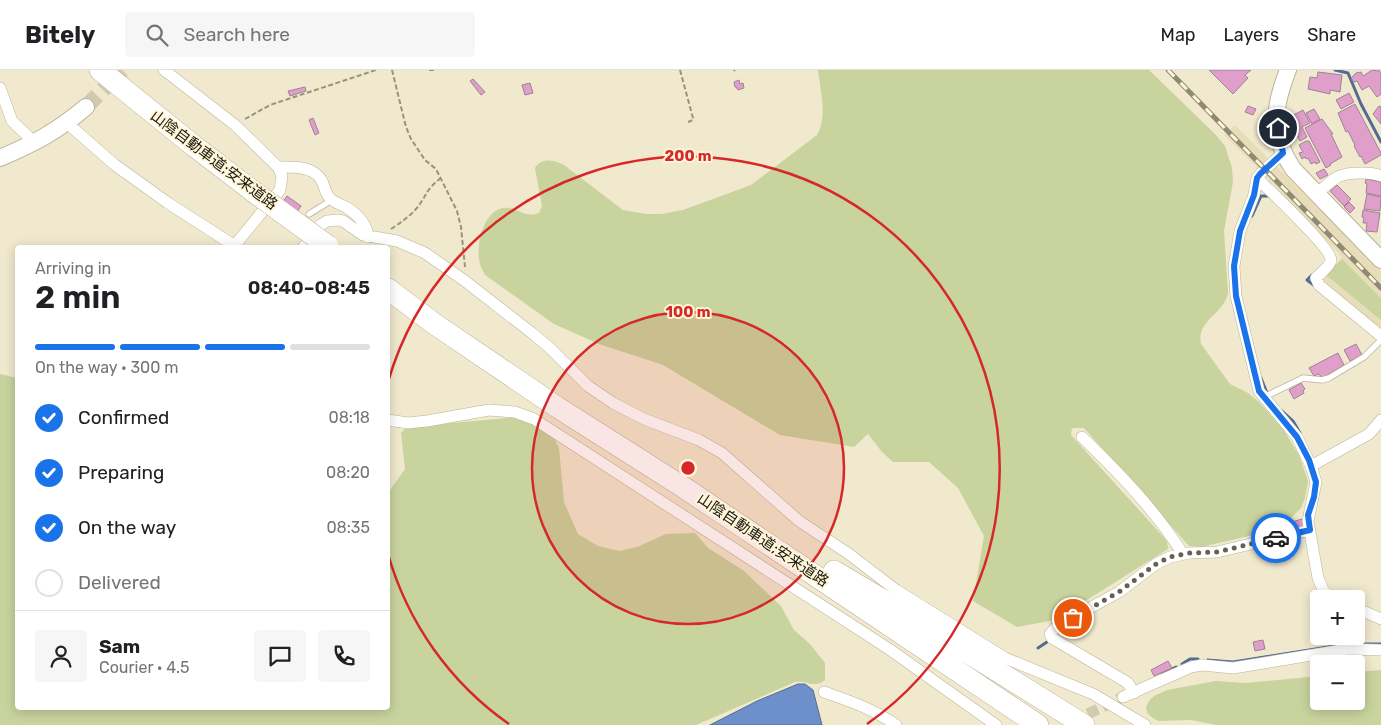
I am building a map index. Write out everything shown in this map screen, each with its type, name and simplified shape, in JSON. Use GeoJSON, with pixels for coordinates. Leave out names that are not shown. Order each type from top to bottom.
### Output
{"type":"FeatureCollection","features":[{"type":"Feature","properties":{"kind":"highway","name":"山陰自動車道;安来道路"},"geometry":{"type":"LineString","coordinates":[[100,70],[194,146],[326,245]]}},
{"type":"Feature","properties":{"kind":"highway","name":"山陰自動車道;安来道路"},"geometry":{"type":"LineString","coordinates":[[390,290],[436,325],[549,401],[771,545],[1038,725]]}},
{"type":"Feature","properties":{"kind":"highway"},"geometry":{"type":"LineString","coordinates":[[683,487],[894,606],[1084,725]]}},
{"type":"Feature","properties":{"kind":"highway"},"geometry":{"type":"LineString","coordinates":[[771,545],[804,572],[1016,725]]}},
{"type":"Feature","properties":{"kind":"street"},"geometry":{"type":"LineString","coordinates":[[164,70],[235,125],[278,167],[282,176],[280,190],[237,245]]}},
{"type":"Feature","properties":{"kind":"street"},"geometry":{"type":"LineString","coordinates":[[1288,70],[1280,89],[1276,115],[1279,140],[1283,153],[1293,169],[1381,260]]}},
{"type":"Feature","properties":{"kind":"street"},"geometry":{"type":"LineString","coordinates":[[0,88],[12,121],[35,143]]}},
{"type":"Feature","properties":{"kind":"street"},"geometry":{"type":"LineString","coordinates":[[0,158],[35,143],[67,123],[86,107]]}},
{"type":"Feature","properties":{"kind":"street"},"geometry":{"type":"LineString","coordinates":[[67,123],[153,192],[234,245]]}},
{"type":"Feature","properties":{"kind":"street"},"geometry":{"type":"LineString","coordinates":[[1283,153],[1257,178],[1254,195],[1240,231],[1234,266],[1236,296],[1259,391],[1297,437],[1311,466],[1316,482],[1314,497],[1308,515],[1318,578],[1322,590]]}},
{"type":"Feature","properties":{"kind":"street"},"geometry":{"type":"LineString","coordinates":[[278,167],[303,168],[316,174],[324,183],[326,194],[332,200],[345,206],[360,219],[368,231],[368,237]]}},
{"type":"Feature","properties":{"kind":"street"},"geometry":{"type":"LineString","coordinates":[[1317,194],[1332,180],[1345,173],[1381,176]]}},
{"type":"Feature","properties":{"kind":"street"},"geometry":{"type":"LineString","coordinates":[[1257,178],[1320,242],[1330,255],[1331,262],[1316,278],[1320,285],[1381,336]]}},
{"type":"Feature","properties":{"kind":"street"},"geometry":{"type":"LineString","coordinates":[[305,245],[318,228],[327,221],[333,220],[343,221],[368,237],[397,241],[418,249],[465,281],[550,348],[588,386],[613,403],[644,419],[699,440],[722,453],[798,521],[849,554],[896,590],[1005,658],[1093,694],[1144,725]]}},
{"type":"Feature","properties":{"kind":"street"},"geometry":{"type":"LineString","coordinates":[[390,420],[408,423],[427,422],[489,410],[515,412],[534,419],[889,650],[996,725]]}},
{"type":"Feature","properties":{"kind":"street"},"geometry":{"type":"LineString","coordinates":[[1311,466],[1369,434],[1381,420]]}},
{"type":"Feature","properties":{"kind":"street"},"geometry":{"type":"LineString","coordinates":[[1082,437],[1161,522],[1183,554]]}},
{"type":"Feature","properties":{"kind":"street"},"geometry":{"type":"LineString","coordinates":[[1310,530],[1217,552],[1183,554],[1170,557],[1156,564],[1119,592],[1057,626],[1050,634],[1052,638],[1128,683],[1129,695],[1191,667],[1202,665],[1233,668],[1348,649],[1381,650]]}},
{"type":"Feature","properties":{"kind":"street"},"geometry":{"type":"LineString","coordinates":[[1365,612],[1381,619]]}},
{"type":"Feature","properties":{"kind":"street"},"geometry":{"type":"LineString","coordinates":[[824,692],[855,702],[896,725]]}},
{"type":"Feature","properties":{"kind":"lane"},"geometry":{"type":"LineString","coordinates":[[309,214],[332,200]]}},
{"type":"Feature","properties":{"kind":"lane"},"geometry":{"type":"LineString","coordinates":[[1264,397],[1304,378],[1322,380],[1329,378],[1364,357],[1381,340]]}},
{"type":"Feature","properties":{"kind":"path"},"geometry":{"type":"LineString","coordinates":[[235,125],[270,105],[376,70]]}},
{"type":"Feature","properties":{"kind":"path"},"geometry":{"type":"LineString","coordinates":[[392,70],[406,127],[411,139],[425,160],[436,169],[455,205],[461,227],[463,259],[467,276],[465,281]]}},
{"type":"Feature","properties":{"kind":"path"},"geometry":{"type":"LineString","coordinates":[[429,70],[436,70]]}},
{"type":"Feature","properties":{"kind":"path"},"geometry":{"type":"LineString","coordinates":[[680,70],[692,112],[693,120],[688,122]]}},
{"type":"Feature","properties":{"kind":"path"},"geometry":{"type":"LineString","coordinates":[[380,238],[411,215],[421,204],[428,189],[441,178]]}},
{"type":"Feature","properties":{"kind":"shaded area"},"geometry":{"type":"Polygon","coordinates":[[[1235,125],[1381,271],[1381,330],[1323,280],[1342,257],[1261,171],[1224,135],[1235,125]]]}},
{"type":"Feature","properties":{"kind":"green space"},"geometry":{"type":"Polygon","coordinates":[[[818,70],[1149,70],[1225,146],[1232,168],[1233,182],[1224,231],[1228,293],[1221,306],[1206,323],[1201,336],[1201,344],[1230,384],[1248,393],[1259,402],[1283,429],[1299,455],[1308,481],[1301,508],[1277,527],[1262,533],[1201,547],[1189,546],[1084,428],[1072,428],[1071,435],[1167,541],[1168,549],[1055,620],[1017,627],[973,601],[984,536],[958,488],[929,462],[893,462],[882,452],[868,434],[854,447],[780,435],[663,365],[599,344],[554,324],[485,275],[479,257],[482,230],[491,215],[497,210],[509,208],[524,214],[539,213],[542,206],[535,168],[541,162],[548,160],[564,165],[623,210],[646,214],[661,214],[683,210],[751,185],[817,135],[823,111],[818,70]]]}},
{"type":"Feature","properties":{"kind":"green space"},"geometry":{"type":"Polygon","coordinates":[[[1342,259],[1381,298],[1381,320],[1326,275],[1342,259]]]}},
{"type":"Feature","properties":{"kind":"green space"},"geometry":{"type":"Polygon","coordinates":[[[0,374],[15,378],[15,710],[390,710],[390,490],[405,469],[401,433],[407,427],[518,417],[535,423],[555,440],[559,448],[564,502],[578,534],[598,546],[620,551],[637,547],[666,534],[695,533],[708,548],[743,570],[781,606],[794,630],[810,644],[825,663],[825,680],[821,683],[795,682],[696,725],[0,725],[0,374]]]}},
{"type":"Feature","properties":{"kind":"green space"},"geometry":{"type":"Polygon","coordinates":[[[1381,670],[1381,725],[1216,725],[1191,720],[1159,721],[1147,713],[1146,707],[1149,701],[1154,696],[1167,690],[1216,681],[1246,683],[1310,677],[1310,710],[1365,710],[1365,671],[1381,670]]]}},
{"type":"Feature","properties":{"kind":"water"},"geometry":{"type":"Polygon","coordinates":[[[1381,643],[1381,645],[1233,663],[1207,659],[1233,661],[1334,645],[1381,643]]]}},
{"type":"Feature","properties":{"kind":"water"},"geometry":{"type":"Polygon","coordinates":[[[798,684],[805,684],[813,690],[822,725],[710,725],[757,701],[798,684]]]}},
{"type":"Feature","properties":{"kind":"building"},"geometry":{"type":"Polygon","coordinates":[[[1209,70],[1251,70],[1245,75],[1248,78],[1233,94],[1209,70]]]}},
{"type":"Feature","properties":{"kind":"building"},"geometry":{"type":"Polygon","coordinates":[[[1372,70],[1379,70],[1381,73],[1381,94],[1377,97],[1369,86],[1362,90],[1357,81],[1354,82],[1351,78],[1356,73],[1361,72],[1363,76],[1372,70]]]}},
{"type":"Feature","properties":{"kind":"building"},"geometry":{"type":"Polygon","coordinates":[[[1318,72],[1342,75],[1340,92],[1330,90],[1330,94],[1308,89],[1310,77],[1317,78],[1318,72]]]}},
{"type":"Feature","properties":{"kind":"building"},"geometry":{"type":"Polygon","coordinates":[[[473,79],[485,92],[481,95],[470,81],[473,79]]]}},
{"type":"Feature","properties":{"kind":"building"},"geometry":{"type":"Polygon","coordinates":[[[739,80],[740,84],[743,83],[744,88],[738,90],[734,82],[739,80]]]}},
{"type":"Feature","properties":{"kind":"building"},"geometry":{"type":"Polygon","coordinates":[[[530,83],[533,93],[525,95],[522,85],[530,83]]]}},
{"type":"Feature","properties":{"kind":"building"},"geometry":{"type":"Polygon","coordinates":[[[305,87],[306,91],[290,96],[288,91],[305,87]]]}},
{"type":"Feature","properties":{"kind":"building"},"geometry":{"type":"Polygon","coordinates":[[[1349,93],[1354,102],[1341,109],[1336,100],[1349,93]]]}},
{"type":"Feature","properties":{"kind":"building"},"geometry":{"type":"Polygon","coordinates":[[[1355,104],[1381,153],[1381,155],[1365,164],[1354,146],[1348,131],[1346,132],[1338,113],[1355,104]]]}},
{"type":"Feature","properties":{"kind":"building"},"geometry":{"type":"Polygon","coordinates":[[[1248,106],[1256,109],[1253,115],[1245,112],[1248,106]]]}},
{"type":"Feature","properties":{"kind":"building"},"geometry":{"type":"Polygon","coordinates":[[[1379,106],[1381,107],[1381,124],[1373,114],[1379,106]]]}},
{"type":"Feature","properties":{"kind":"building"},"geometry":{"type":"Polygon","coordinates":[[[1314,109],[1320,119],[1312,124],[1306,113],[1314,109]]]}},
{"type":"Feature","properties":{"kind":"building"},"geometry":{"type":"Polygon","coordinates":[[[1303,110],[1310,123],[1302,127],[1307,137],[1300,141],[1288,118],[1303,110]]]}},
{"type":"Feature","properties":{"kind":"building"},"geometry":{"type":"Polygon","coordinates":[[[313,118],[319,133],[315,135],[309,120],[313,118]]]}},
{"type":"Feature","properties":{"kind":"building"},"geometry":{"type":"Polygon","coordinates":[[[1322,119],[1333,134],[1331,134],[1342,157],[1326,168],[1305,128],[1322,119]]]}},
{"type":"Feature","properties":{"kind":"building"},"geometry":{"type":"Polygon","coordinates":[[[1309,141],[1320,162],[1311,164],[1308,158],[1302,159],[1299,153],[1303,152],[1299,145],[1309,141]]]}},
{"type":"Feature","properties":{"kind":"building"},"geometry":{"type":"Polygon","coordinates":[[[1324,169],[1328,175],[1320,179],[1316,173],[1324,169]]]}},
{"type":"Feature","properties":{"kind":"building"},"geometry":{"type":"Polygon","coordinates":[[[1366,179],[1381,182],[1381,196],[1366,193],[1366,179]]]}},
{"type":"Feature","properties":{"kind":"building"},"geometry":{"type":"Polygon","coordinates":[[[1337,185],[1351,199],[1344,206],[1330,191],[1337,185]]]}},
{"type":"Feature","properties":{"kind":"building"},"geometry":{"type":"Polygon","coordinates":[[[1367,194],[1381,197],[1380,211],[1364,209],[1367,194]]]}},
{"type":"Feature","properties":{"kind":"building"},"geometry":{"type":"Polygon","coordinates":[[[287,196],[301,206],[297,212],[282,203],[287,196]]]}},
{"type":"Feature","properties":{"kind":"building"},"geometry":{"type":"Polygon","coordinates":[[[1349,202],[1355,208],[1350,213],[1344,207],[1349,202]]]}},
{"type":"Feature","properties":{"kind":"building"},"geometry":{"type":"Polygon","coordinates":[[[1363,210],[1380,213],[1377,232],[1366,231],[1367,223],[1363,223],[1363,210]]]}},
{"type":"Feature","properties":{"kind":"building"},"geometry":{"type":"Polygon","coordinates":[[[1356,344],[1362,355],[1350,361],[1344,350],[1356,344]]]}},
{"type":"Feature","properties":{"kind":"building"},"geometry":{"type":"Polygon","coordinates":[[[1338,353],[1344,365],[1324,377],[1321,377],[1319,374],[1314,376],[1309,368],[1338,353]]]}},
{"type":"Feature","properties":{"kind":"building"},"geometry":{"type":"Polygon","coordinates":[[[1301,383],[1305,389],[1304,393],[1294,399],[1289,390],[1301,383]]]}},
{"type":"Feature","properties":{"kind":"building"},"geometry":{"type":"Polygon","coordinates":[[[1302,519],[1304,527],[1295,530],[1292,522],[1302,519]]]}},
{"type":"Feature","properties":{"kind":"building"},"geometry":{"type":"Polygon","coordinates":[[[1263,640],[1265,649],[1255,651],[1253,642],[1263,640]]]}},
{"type":"Feature","properties":{"kind":"building"},"geometry":{"type":"Polygon","coordinates":[[[1168,661],[1172,668],[1154,676],[1151,670],[1168,661]]]}},
{"type":"Feature","properties":{"kind":"waterway"},"geometry":{"type":"LineString","coordinates":[[1335,70],[1348,73],[1361,104],[1381,142]]}},
{"type":"Feature","properties":{"kind":"waterway"},"geometry":{"type":"LineString","coordinates":[[1252,216],[1261,196],[1270,196]]}},
{"type":"Feature","properties":{"kind":"waterway"},"geometry":{"type":"LineString","coordinates":[[1312,275],[1307,280],[1315,286]]}},
{"type":"Feature","properties":{"kind":"waterway"},"geometry":{"type":"LineString","coordinates":[[1261,378],[1267,393]]}},
{"type":"Feature","properties":{"kind":"waterway"},"geometry":{"type":"LineString","coordinates":[[1282,411],[1293,421],[1300,433]]}},
{"type":"Feature","properties":{"kind":"waterway"},"geometry":{"type":"LineString","coordinates":[[1038,648],[1047,642]]}},
{"type":"Feature","properties":{"kind":"waterway"},"geometry":{"type":"LineString","coordinates":[[1182,664],[1190,659],[1198,659]]}},
{"type":"Feature","properties":{"kind":"waterway"},"geometry":{"type":"LineString","coordinates":[[1162,674],[1176,667]]}},
{"type":"Feature","properties":{"kind":"tunnel"},"geometry":{"type":"LineString","coordinates":[[86,107],[122,70]]}},
{"type":"Feature","properties":{"kind":"tunnel"},"geometry":{"type":"LineString","coordinates":[[1073,721],[1123,697]]}},
{"type":"Feature","properties":{"kind":"railway"},"geometry":{"type":"LineString","coordinates":[[1168,70],[1381,288]]}},
{"type":"Feature","properties":{"kind":"way so far"},"geometry":{"type":"LineString","coordinates":[[1073,618],[1119,592],[1156,564],[1170,557],[1178,554],[1217,552],[1276,538]]}},
{"type":"Feature","properties":{"kind":"route"},"geometry":{"type":"LineString","coordinates":[[1276,538],[1310,530],[1308,515],[1314,497],[1316,482],[1309,460],[1297,437],[1259,391],[1236,296],[1234,266],[1240,231],[1254,195],[1257,178],[1283,153],[1278,128]]}}]}
